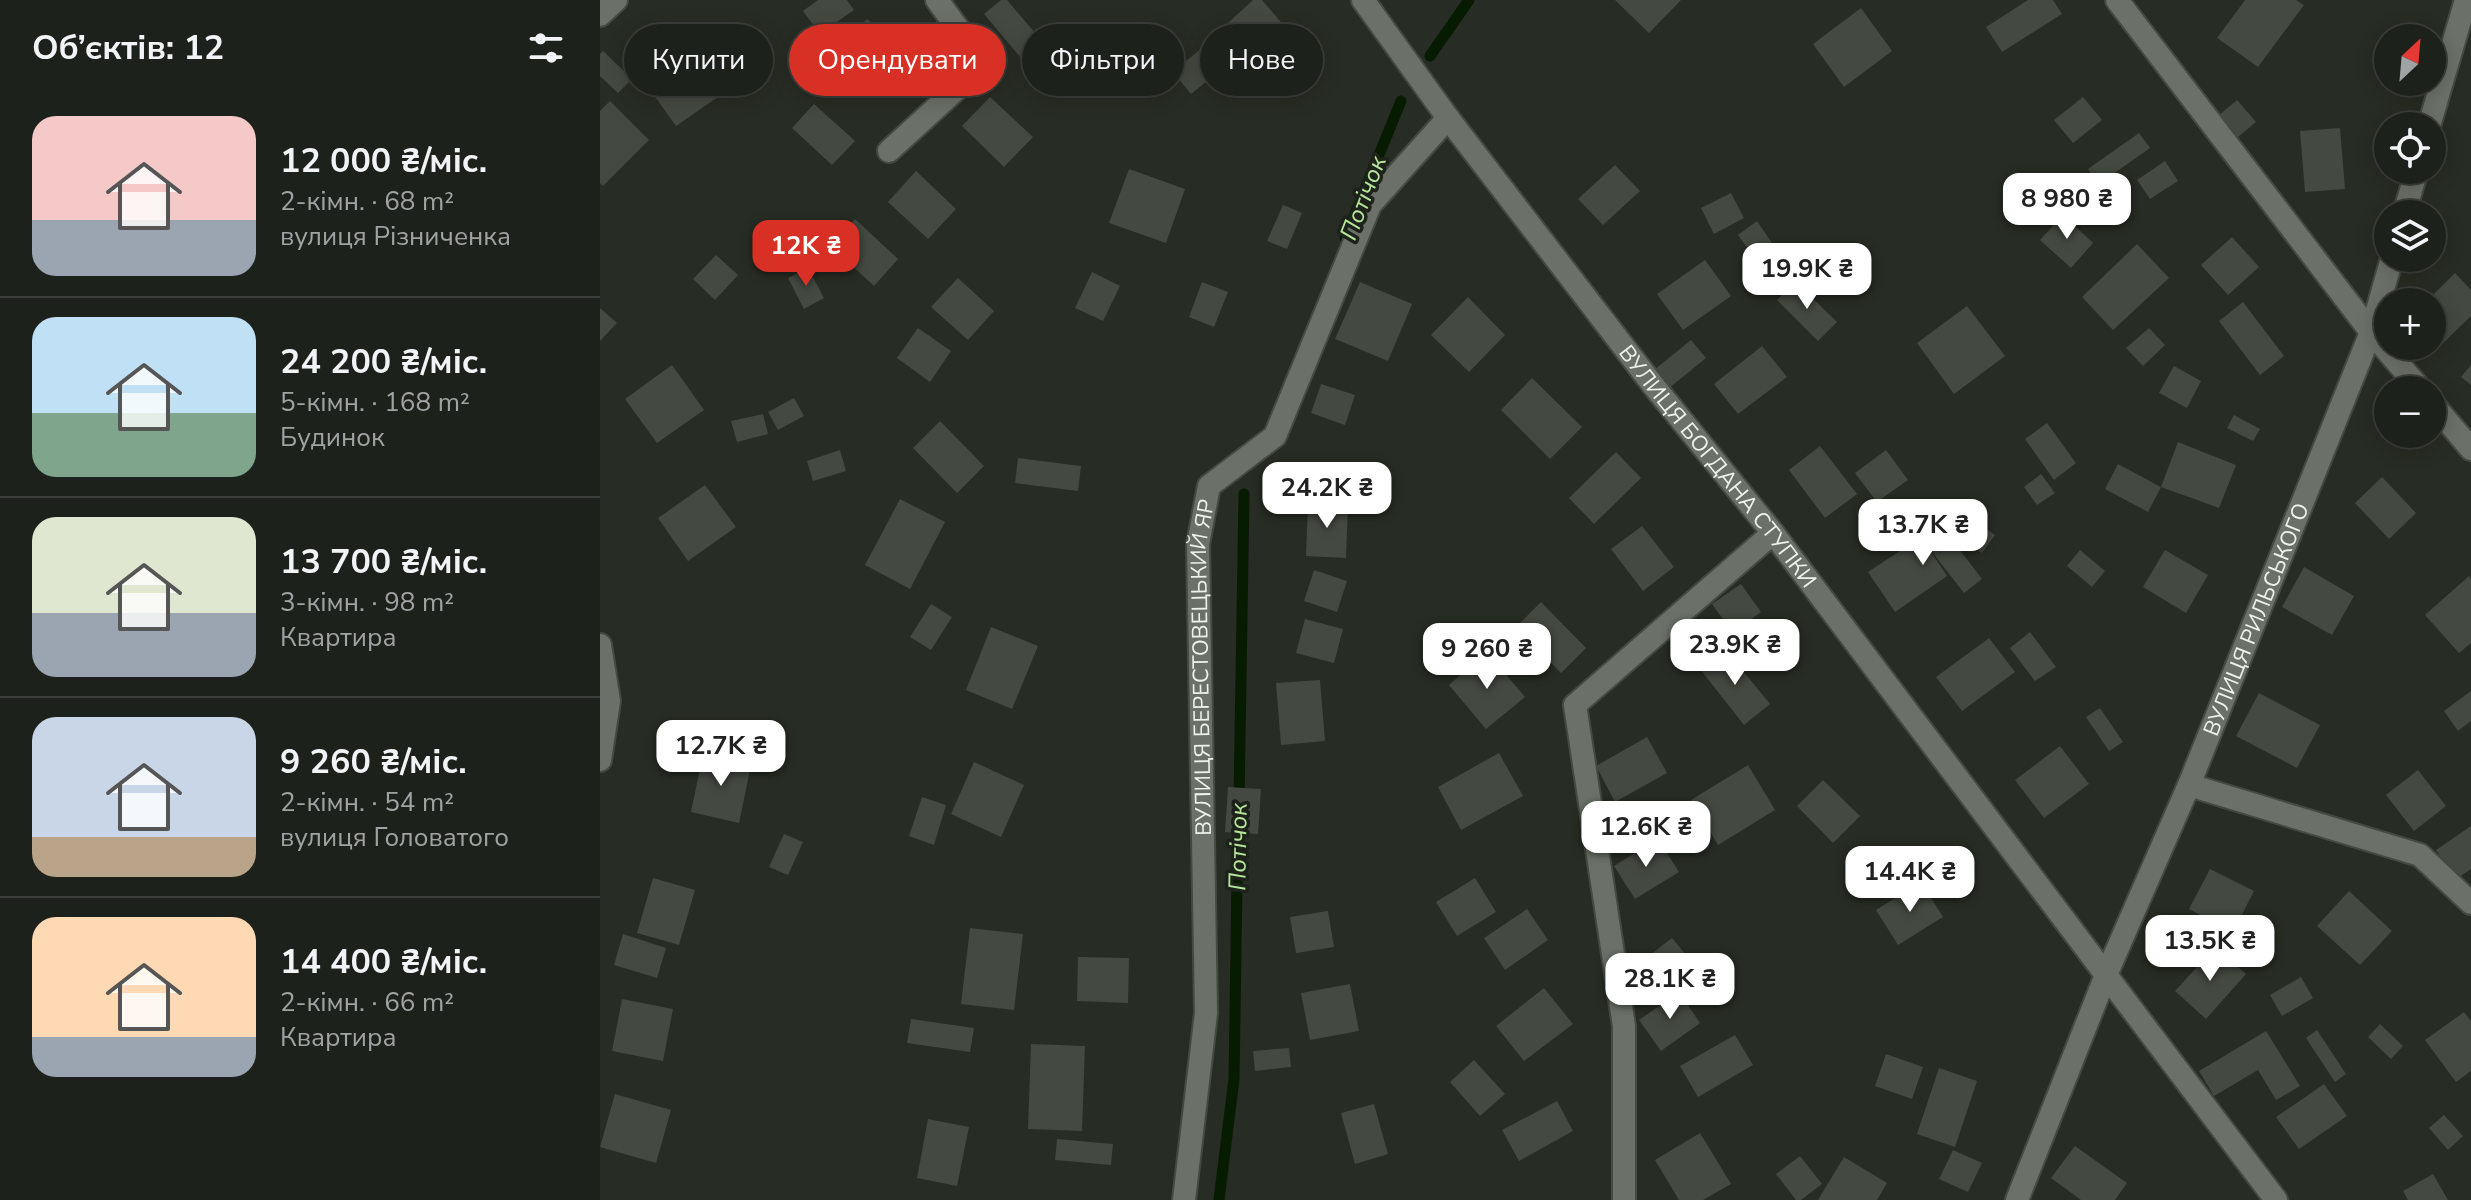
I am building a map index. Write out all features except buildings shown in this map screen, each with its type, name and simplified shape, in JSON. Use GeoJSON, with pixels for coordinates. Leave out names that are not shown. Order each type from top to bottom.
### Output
{"type":"FeatureCollection","features":[{"type":"Feature","properties":{"kind":"street"},"geometry":{"type":"LineString","coordinates":[[600,15],[616,0]]}},
{"type":"Feature","properties":{"kind":"street"},"geometry":{"type":"LineString","coordinates":[[889,151],[984,64],[937,0]]}},
{"type":"Feature","properties":{"kind":"street"},"geometry":{"type":"LineString","coordinates":[[2117,0],[2371,332],[2409,376]]}},
{"type":"Feature","properties":{"kind":"street"},"geometry":{"type":"LineString","coordinates":[[2433,112],[2466,0]]}},
{"type":"Feature","properties":{"kind":"street","name":"ВУЛИЦЯ БОГДАНА СТУПКИ"},"geometry":{"type":"LineString","coordinates":[[1370,3],[1448,118],[1653,385],[1773,533],[2276,1200]]}},
{"type":"Feature","properties":{"kind":"street","name":"ВУЛИЦЯ БЕРЕСТОВЕЦЬКИЙ ЯР"},"geometry":{"type":"LineString","coordinates":[[1184,1200],[1206,1013],[1198,544],[1209,486],[1275,436],[1370,205],[1448,118]]}},
{"type":"Feature","properties":{"kind":"street","name":"ВУЛИЦЯ РИЛЬСЬКОГО"},"geometry":{"type":"LineString","coordinates":[[2017,1200],[2106,975],[2189,785],[2371,332],[2388,272]]}},
{"type":"Feature","properties":{"kind":"street"},"geometry":{"type":"LineString","coordinates":[[2446,420],[2471,449]]}},
{"type":"Feature","properties":{"kind":"street"},"geometry":{"type":"LineString","coordinates":[[1624,1200],[1624,1026],[1575,705],[1773,533]]}},
{"type":"Feature","properties":{"kind":"street"},"geometry":{"type":"LineString","coordinates":[[600,645],[609,701],[600,760]]}},
{"type":"Feature","properties":{"kind":"street"},"geometry":{"type":"LineString","coordinates":[[2189,785],[2420,855],[2471,903]]}},
{"type":"Feature","properties":{"kind":"waterway","name":"Потічок"},"geometry":{"type":"LineString","coordinates":[[1430,56],[1469,0]]}},
{"type":"Feature","properties":{"kind":"waterway","name":"Потічок"},"geometry":{"type":"LineString","coordinates":[[1345,238],[1401,101]]}},
{"type":"Feature","properties":{"kind":"waterway","name":"Потічок"},"geometry":{"type":"LineString","coordinates":[[1239,800],[1244,494]]}},
{"type":"Feature","properties":{"kind":"waterway","name":"Потічок"},"geometry":{"type":"LineString","coordinates":[[1219,1200],[1234,1079],[1238,818]]}}]}
